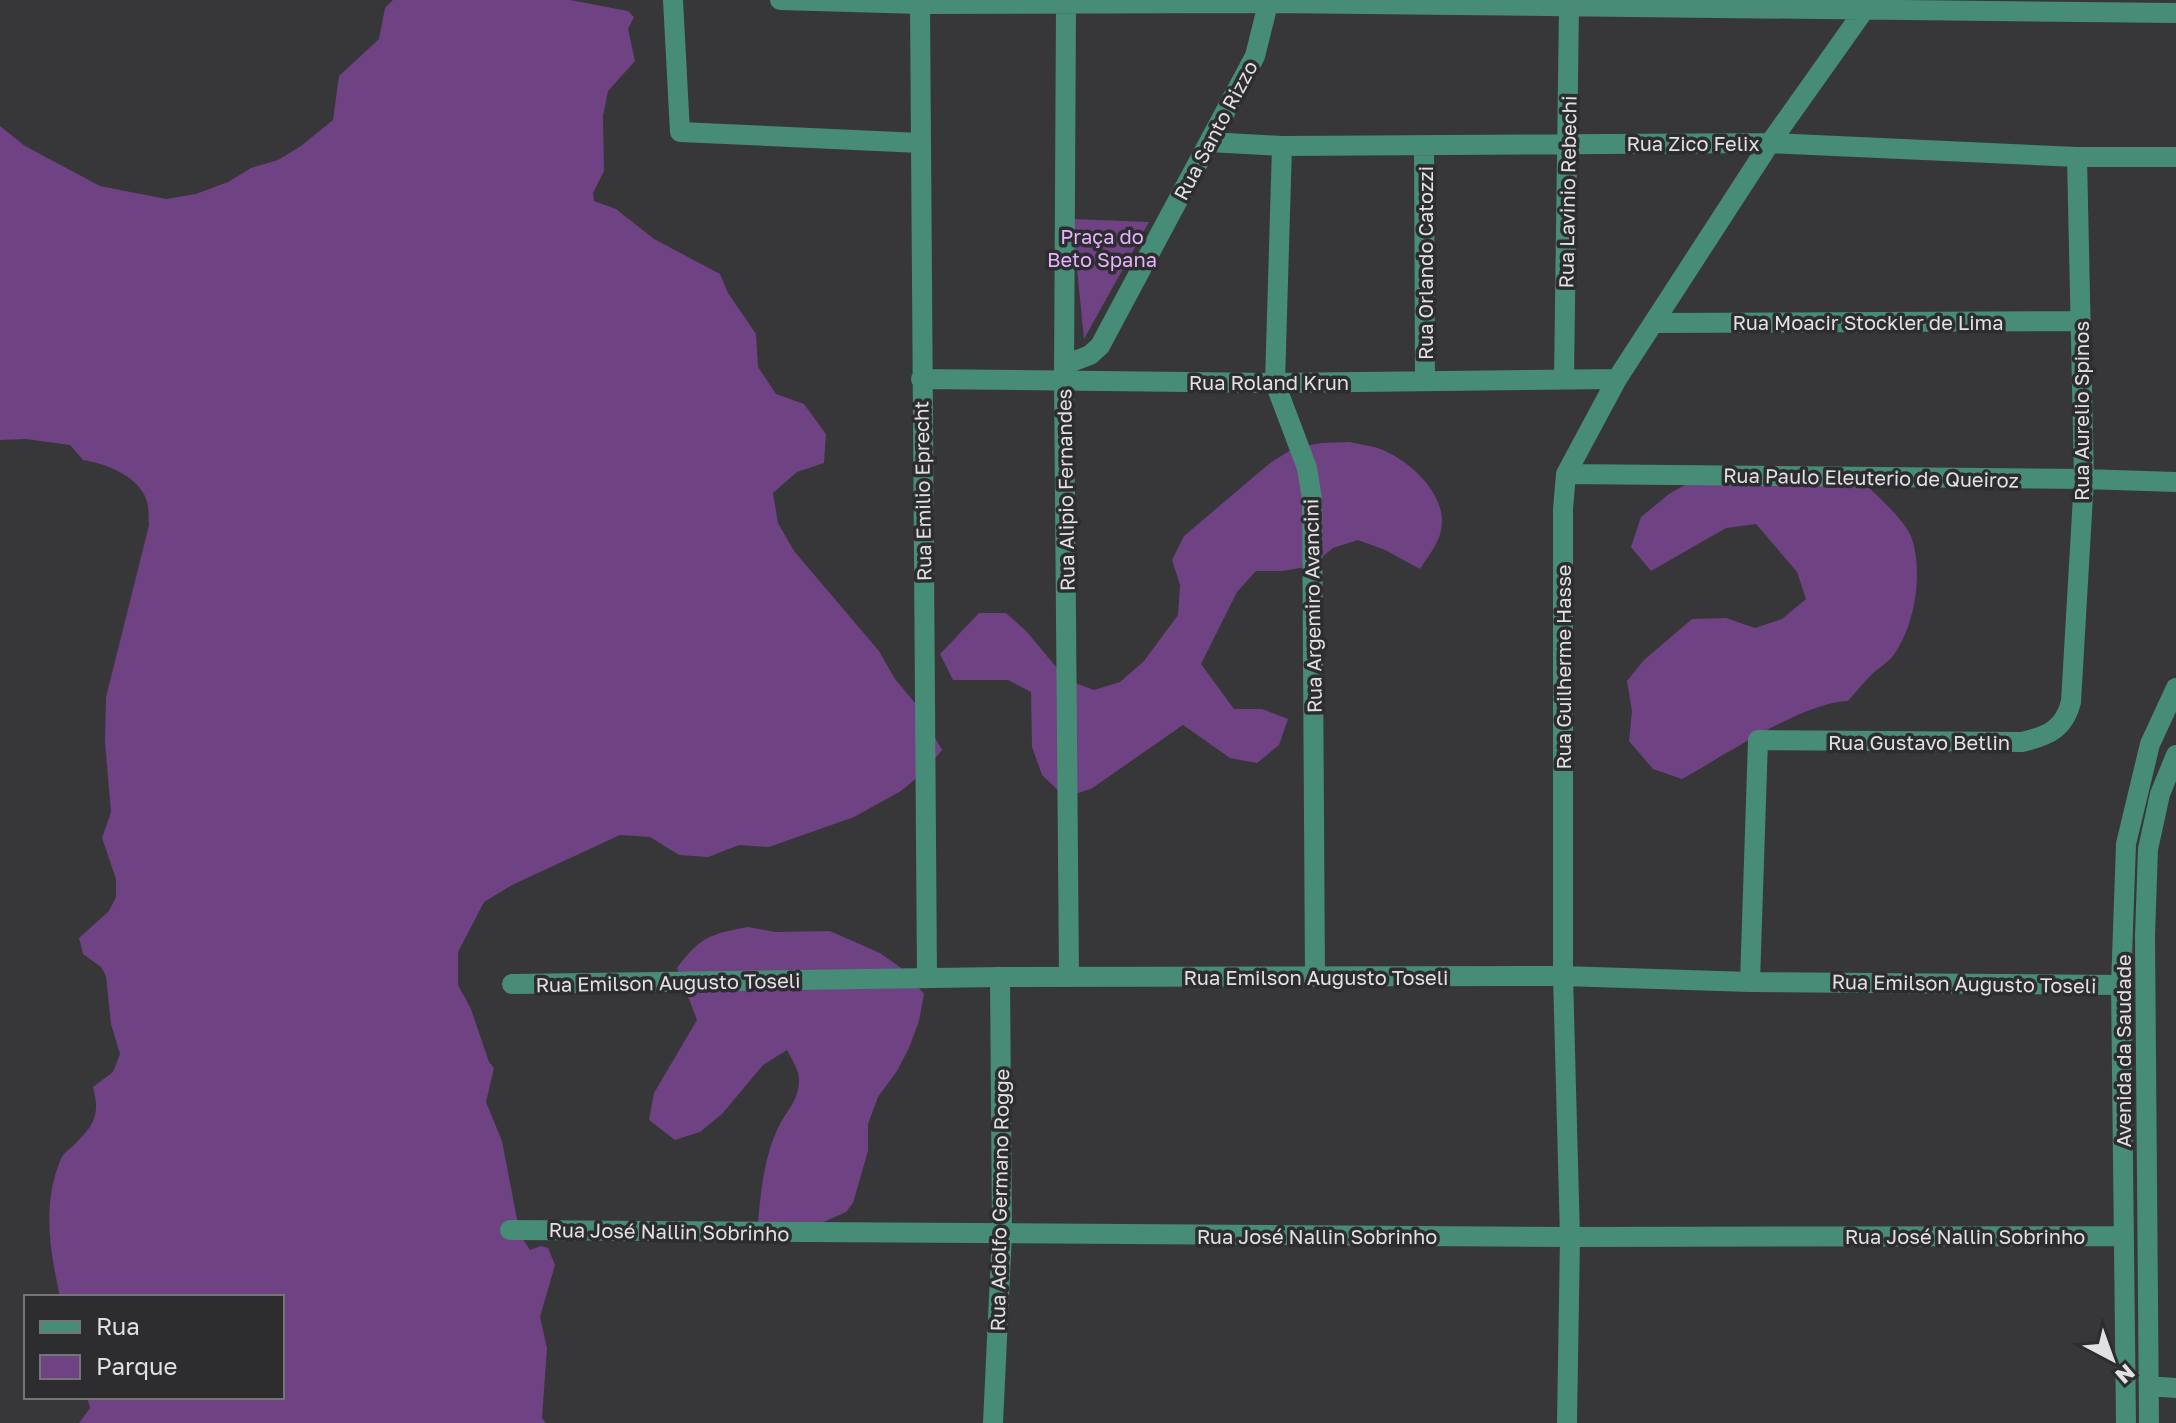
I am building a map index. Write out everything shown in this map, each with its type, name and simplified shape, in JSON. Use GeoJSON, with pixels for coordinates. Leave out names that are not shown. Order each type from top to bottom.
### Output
{"type":"FeatureCollection","features":[{"type":"Feature","properties":{"kind":"street"},"geometry":{"type":"LineString","coordinates":[[673,0],[680,132],[920,143]]}},
{"type":"Feature","properties":{"kind":"street"},"geometry":{"type":"LineString","coordinates":[[780,0],[920,4],[1865,4],[2176,13]]}},
{"type":"Feature","properties":{"kind":"street","name":"Rua Santo Rizzo"},"geometry":{"type":"LineString","coordinates":[[1064,373],[1100,346],[1255,56],[1269,2]]}},
{"type":"Feature","properties":{"kind":"street","name":"Rua Emilio Eprecht"},"geometry":{"type":"LineString","coordinates":[[920,4],[927,978]]}},
{"type":"Feature","properties":{"kind":"street","name":"Rua Alipio Fernandes"},"geometry":{"type":"LineString","coordinates":[[1066,4],[1064,373],[1069,977]]}},
{"type":"Feature","properties":{"kind":"street","name":"Rua Guilherme Hasse"},"geometry":{"type":"LineString","coordinates":[[1567,1423],[1570,1237],[1563,976],[1563,509],[1566,474],[1617,379],[1770,143],[1865,4]]}},
{"type":"Feature","properties":{"kind":"street","name":"Rua Lavinio Rebechi"},"geometry":{"type":"LineString","coordinates":[[1564,379],[1569,6]]}},
{"type":"Feature","properties":{"kind":"street","name":"Rua Zico Felix"},"geometry":{"type":"LineString","coordinates":[[1209,142],[1282,146],[1770,143],[2077,157],[2176,157]]}},
{"type":"Feature","properties":{"kind":"street","name":"Rua Orlando Catozzi"},"geometry":{"type":"LineString","coordinates":[[1424,145],[1425,381]]}},
{"type":"Feature","properties":{"kind":"street","name":"Rua Argemiro Avancini"},"geometry":{"type":"LineString","coordinates":[[1282,146],[1275,383],[1307,468],[1312,499],[1315,977]]}},
{"type":"Feature","properties":{"kind":"street","name":"Rua Aurelio Spinos"},"geometry":{"type":"LineString","coordinates":[[2071,665],[2084,479],[2077,157]]}},
{"type":"Feature","properties":{"kind":"street","name":"Rua Moacir Stockler de Lima"},"geometry":{"type":"LineString","coordinates":[[1654,323],[2081,321]]}},
{"type":"Feature","properties":{"kind":"street","name":"Rua Roland Krun"},"geometry":{"type":"LineString","coordinates":[[921,379],[1064,373],[1275,383],[1617,379]]}},
{"type":"Feature","properties":{"kind":"street","name":"Rua Paulo Eleuterio de Queiroz"},"geometry":{"type":"LineString","coordinates":[[1566,474],[2176,482]]}},
{"type":"Feature","properties":{"kind":"street","name":"Rua Gustavo Betlin"},"geometry":{"type":"LineString","coordinates":[[1750,982],[1758,740],[1985,743],[2022,742],[2047,737],[2067,716],[2071,702],[2071,665]]}},
{"type":"Feature","properties":{"kind":"street","name":"Avenida da Saudade"},"geometry":{"type":"LineString","coordinates":[[2126,1423],[2121,985],[2126,844],[2150,744],[2176,688]]}},
{"type":"Feature","properties":{"kind":"street"},"geometry":{"type":"LineString","coordinates":[[2149,1423],[2145,936],[2148,849],[2160,794],[2176,755]]}},
{"type":"Feature","properties":{"kind":"street","name":"Rua Emilson Augusto Toseli"},"geometry":{"type":"LineString","coordinates":[[512,984],[1000,977],[1563,976],[1750,982],[2121,985]]}},
{"type":"Feature","properties":{"kind":"street","name":"Rua Adolfo Germano Rogge"},"geometry":{"type":"LineString","coordinates":[[993,1423],[1002,1234],[1000,977]]}},
{"type":"Feature","properties":{"kind":"street","name":"Rua José Nallin Sobrinho"},"geometry":{"type":"LineString","coordinates":[[510,1230],[1570,1237],[2124,1236]]}},
{"type":"Feature","properties":{"kind":"street"},"geometry":{"type":"LineString","coordinates":[[2149,1386],[2176,1388]]}},
{"type":"Feature","properties":{"kind":"green space"},"geometry":{"type":"Polygon","coordinates":[[[393,0],[570,0],[628,11],[634,17],[628,29],[635,61],[608,91],[603,116],[604,171],[593,193],[594,201],[616,209],[654,239],[720,274],[728,293],[756,334],[758,367],[776,394],[804,404],[826,434],[824,463],[797,472],[773,493],[778,523],[794,551],[879,651],[895,679],[915,703],[942,750],[925,771],[901,791],[854,817],[769,847],[739,845],[708,857],[679,855],[650,837],[620,835],[512,885],[484,902],[458,952],[458,985],[494,1068],[486,1102],[502,1141],[520,1235],[530,1250],[541,1246],[548,1248],[555,1265],[540,1317],[547,1348],[542,1418],[546,1423],[79,1423],[90,1408],[88,1399],[284,1399],[284,1295],[60,1295],[53,1263],[49,1212],[54,1178],[62,1157],[93,1120],[96,1106],[93,1087],[113,1072],[120,1054],[111,1024],[106,976],[101,967],[83,954],[79,938],[109,911],[116,897],[116,879],[102,838],[111,812],[105,742],[106,697],[149,525],[145,496],[123,474],[83,460],[70,445],[26,439],[0,440],[0,126],[25,146],[100,186],[166,199],[196,194],[228,182],[251,168],[278,160],[333,120],[339,76],[379,39],[385,8],[393,0]]]}},
{"type":"Feature","properties":{"kind":"green space","name":"Praça do Beto Spana"},"geometry":{"type":"Polygon","coordinates":[[[1072,219],[1149,222],[1084,339],[1072,219]]]}},
{"type":"Feature","properties":{"kind":"green space"},"geometry":{"type":"Polygon","coordinates":[[[1349,442],[1386,452],[1422,478],[1438,503],[1442,516],[1440,535],[1420,569],[1358,540],[1333,548],[1311,566],[1283,571],[1256,571],[1237,592],[1201,664],[1234,709],[1262,709],[1288,719],[1279,745],[1257,763],[1230,758],[1183,725],[1091,789],[1065,797],[1042,775],[1032,747],[1031,692],[1008,680],[953,680],[940,654],[979,613],[1006,613],[1027,632],[1067,680],[1094,690],[1120,682],[1144,661],[1178,615],[1180,585],[1172,560],[1184,536],[1270,463],[1294,448],[1349,442]]]}},
{"type":"Feature","properties":{"kind":"green space"},"geometry":{"type":"Polygon","coordinates":[[[1850,472],[1894,513],[1912,539],[1917,567],[1915,598],[1908,628],[1895,653],[1848,701],[1809,710],[1787,720],[1682,779],[1653,769],[1629,741],[1632,711],[1627,681],[1644,660],[1692,619],[1726,618],[1755,628],[1782,619],[1806,599],[1797,572],[1756,524],[1726,528],[1651,571],[1631,547],[1641,517],[1669,494],[1692,481],[1850,472]]]}},
{"type":"Feature","properties":{"kind":"green space"},"geometry":{"type":"Polygon","coordinates":[[[748,927],[775,932],[830,931],[880,953],[904,970],[924,994],[919,1021],[909,1048],[878,1097],[868,1124],[868,1151],[853,1203],[846,1212],[810,1228],[758,1222],[769,1152],[798,1087],[798,1072],[787,1050],[763,1065],[722,1114],[700,1132],[675,1140],[649,1120],[654,1093],[697,1020],[677,968],[707,938],[748,927]]]}}]}
